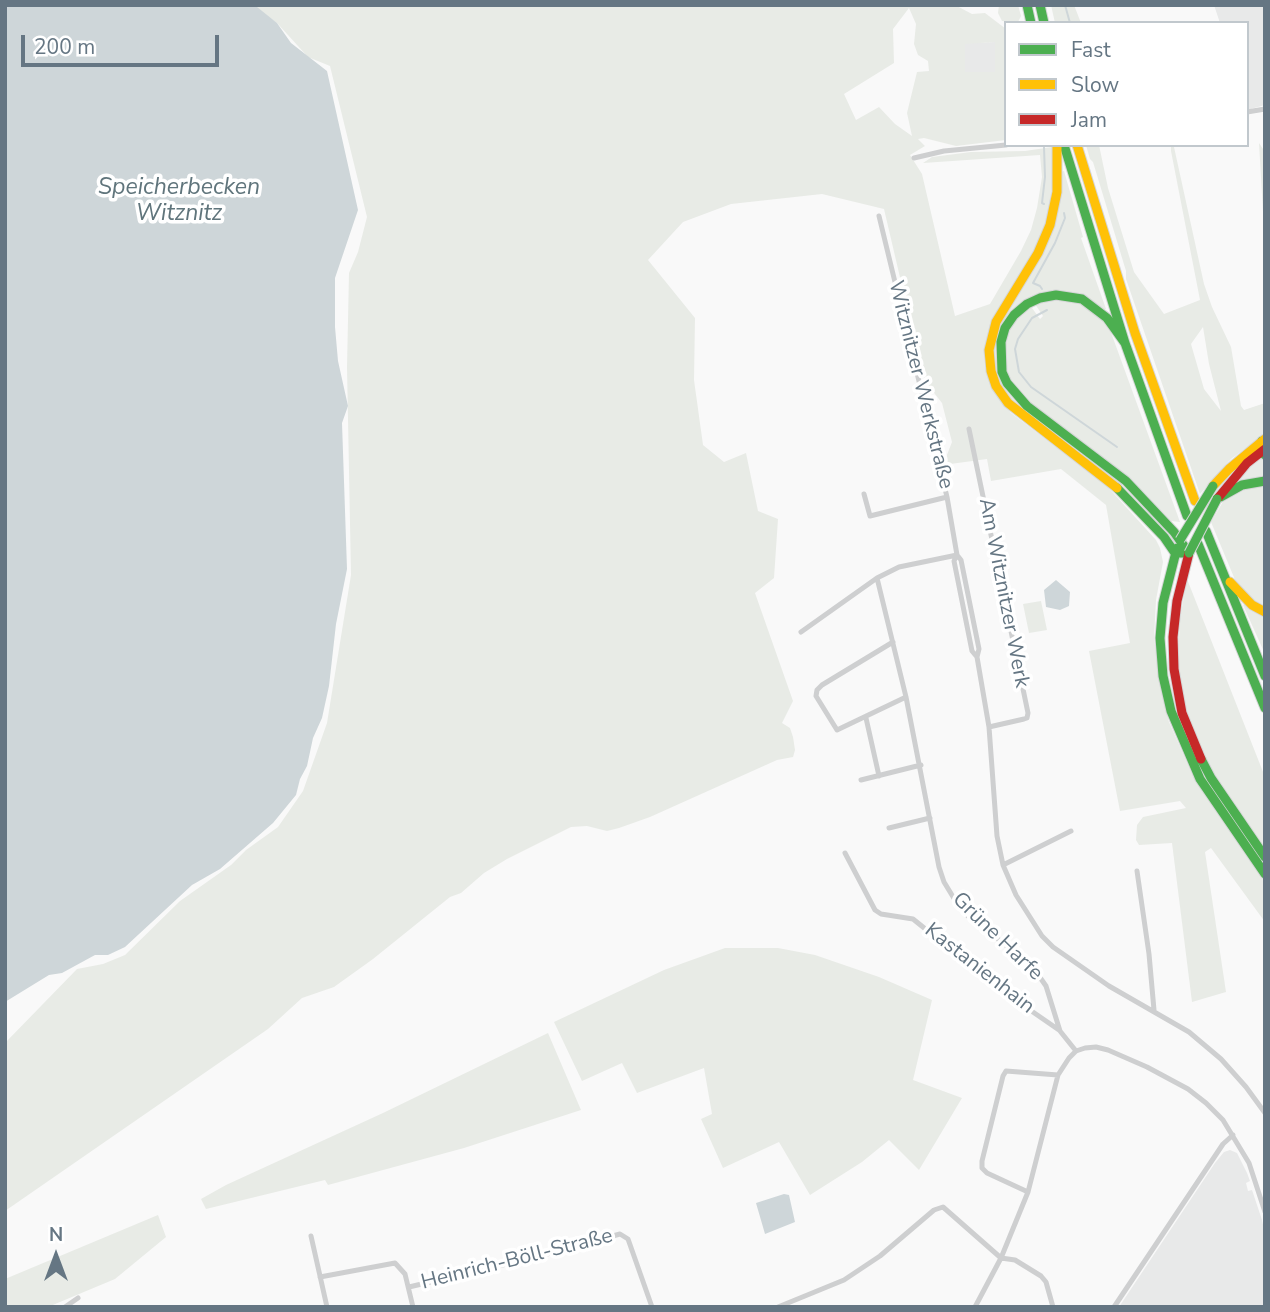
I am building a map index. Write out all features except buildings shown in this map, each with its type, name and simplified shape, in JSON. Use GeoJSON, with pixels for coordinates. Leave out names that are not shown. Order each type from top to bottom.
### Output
{"type":"FeatureCollection","features":[{"type":"Feature","properties":{"kind":"main road"},"geometry":{"type":"LineString","coordinates":[[1057,147],[1058,185],[1050,225],[1038,253],[996,322],[989,350],[991,371],[996,386],[1008,403],[1116,487],[1164,537],[1189,553]]}},
{"type":"Feature","properties":{"kind":"main road"},"geometry":{"type":"LineString","coordinates":[[1065,147],[1125,343],[1187,516]]}},
{"type":"Feature","properties":{"kind":"main road"},"geometry":{"type":"LineString","coordinates":[[1078,147],[1135,332],[1195,501]]}},
{"type":"Feature","properties":{"kind":"main road"},"geometry":{"type":"LineString","coordinates":[[1125,343],[1107,318],[1082,299],[1056,295],[1040,298],[1014,315],[1005,328],[1001,342],[1002,372],[1012,390],[1027,406],[1126,481],[1174,532],[1178,546]]}},
{"type":"Feature","properties":{"kind":"main road"},"geometry":{"type":"LineString","coordinates":[[1264,446],[1229,468],[1213,486],[1191,520],[1178,546],[1163,603],[1160,638],[1163,676],[1179,734],[1200,779],[1265,874]]}},
{"type":"Feature","properties":{"kind":"main road"},"geometry":{"type":"LineString","coordinates":[[1264,446],[1217,499],[1200,528],[1189,553],[1177,601],[1173,637],[1174,668],[1182,713],[1189,734],[1211,778],[1265,857]]}},
{"type":"Feature","properties":{"kind":"main road"},"geometry":{"type":"LineString","coordinates":[[1217,499],[1242,485],[1265,481]]}},
{"type":"Feature","properties":{"kind":"main road"},"geometry":{"type":"LineString","coordinates":[[1206,531],[1265,676]]}},
{"type":"Feature","properties":{"kind":"main road"},"geometry":{"type":"LineString","coordinates":[[1198,544],[1265,708]]}},
{"type":"Feature","properties":{"kind":"main road"},"geometry":{"type":"LineString","coordinates":[[1222,570],[1244,598],[1265,612]]}},
{"type":"Feature","properties":{"kind":"street"},"geometry":{"type":"LineString","coordinates":[[914,158],[944,151],[1004,145]]}},
{"type":"Feature","properties":{"kind":"street","name":"Witznitzer Werkstraße"},"geometry":{"type":"LineString","coordinates":[[879,216],[947,498],[979,649],[977,657],[989,727],[997,836],[1003,865],[1021,903],[1042,936],[1053,947],[1109,986],[1189,1032],[1246,1087],[1265,1114]]}},
{"type":"Feature","properties":{"kind":"street","name":"Am Witznitzer Werk"},"geometry":{"type":"LineString","coordinates":[[970,429],[1028,713],[1027,718],[989,727]]}},
{"type":"Feature","properties":{"kind":"street"},"geometry":{"type":"LineString","coordinates":[[864,494],[870,516],[947,498]]}},
{"type":"Feature","properties":{"kind":"street"},"geometry":{"type":"LineString","coordinates":[[802,632],[877,578],[899,567],[957,555]]}},
{"type":"Feature","properties":{"kind":"street","name":"Grüne Harfe"},"geometry":{"type":"LineString","coordinates":[[877,578],[921,765],[939,867],[950,894],[968,916],[1031,965],[1046,986],[1060,1031],[1076,1051]]}},
{"type":"Feature","properties":{"kind":"street"},"geometry":{"type":"LineString","coordinates":[[893,642],[817,690],[816,696],[837,730],[906,698]]}},
{"type":"Feature","properties":{"kind":"street"},"geometry":{"type":"LineString","coordinates":[[866,718],[879,776]]}},
{"type":"Feature","properties":{"kind":"street"},"geometry":{"type":"LineString","coordinates":[[861,780],[921,765]]}},
{"type":"Feature","properties":{"kind":"street"},"geometry":{"type":"LineString","coordinates":[[889,828],[930,818]]}},
{"type":"Feature","properties":{"kind":"street"},"geometry":{"type":"LineString","coordinates":[[1003,865],[1071,831]]}},
{"type":"Feature","properties":{"kind":"street","name":"Kastanienhain"},"geometry":{"type":"LineString","coordinates":[[845,853],[875,909],[881,914],[904,916],[919,922],[1001,990],[1060,1031]]}},
{"type":"Feature","properties":{"kind":"street"},"geometry":{"type":"LineString","coordinates":[[1137,871],[1154,1010]]}},
{"type":"Feature","properties":{"kind":"street"},"geometry":{"type":"LineString","coordinates":[[975,1307],[1001,1258],[1028,1192],[1059,1075],[1076,1051],[1096,1047],[1120,1055],[1170,1079],[1206,1103],[1233,1135],[1249,1163],[1265,1212]]}},
{"type":"Feature","properties":{"kind":"street"},"geometry":{"type":"LineString","coordinates":[[1028,1192],[986,1173],[982,1168],[1003,1076],[1006,1071],[1059,1075]]}},
{"type":"Feature","properties":{"kind":"street"},"geometry":{"type":"LineString","coordinates":[[1114,1307],[1223,1144],[1233,1135]]}},
{"type":"Feature","properties":{"kind":"street"},"geometry":{"type":"LineString","coordinates":[[778,1307],[826,1289],[862,1269],[938,1208],[943,1207],[1001,1258],[1015,1260],[1041,1276],[1046,1282],[1053,1307]]}},
{"type":"Feature","properties":{"kind":"street","name":"Heinrich-Böll-Straße"},"geometry":{"type":"LineString","coordinates":[[409,1287],[532,1258],[617,1234],[628,1239],[652,1307]]}},
{"type":"Feature","properties":{"kind":"street"},"geometry":{"type":"LineString","coordinates":[[311,1236],[327,1307]]}},
{"type":"Feature","properties":{"kind":"street","name":"Heinrich-Böll-Straße"},"geometry":{"type":"LineString","coordinates":[[320,1277],[395,1263],[403,1269],[413,1307]]}},
{"type":"Feature","properties":{"kind":"street"},"geometry":{"type":"LineString","coordinates":[[65,1307],[78,1298]]}},
{"type":"Feature","properties":{"kind":"shaded area"},"geometry":{"type":"Polygon","coordinates":[[[251,5],[955,5],[972,14],[985,13],[1004,27],[1004,140],[956,146],[924,138],[918,139],[925,146],[910,155],[922,174],[955,316],[990,304],[1021,251],[1037,208],[1042,177],[1040,155],[923,163],[932,157],[971,152],[1025,151],[1052,147],[1053,183],[1046,224],[984,355],[985,367],[992,389],[1011,413],[1105,484],[1156,540],[1160,548],[1163,562],[1156,600],[1154,638],[1161,691],[1169,722],[1192,774],[1265,882],[1265,922],[1211,848],[1205,852],[1226,992],[1192,1002],[1172,843],[1139,845],[1136,840],[1137,825],[1143,817],[1186,808],[1180,801],[1120,811],[1089,651],[1130,643],[1106,505],[1061,469],[991,481],[987,459],[943,465],[952,442],[942,403],[924,380],[884,209],[822,194],[731,204],[683,222],[648,260],[695,318],[694,380],[703,445],[724,462],[746,453],[758,511],[778,519],[774,578],[755,593],[793,701],[782,723],[790,728],[793,737],[793,757],[777,760],[650,817],[619,828],[607,831],[587,826],[571,827],[507,859],[484,873],[461,893],[450,897],[334,987],[302,998],[268,1029],[5,1211],[5,1043],[77,969],[103,964],[125,955],[180,901],[278,827],[303,791],[327,723],[351,575],[347,367],[349,273],[358,252],[367,217],[330,66],[308,57],[277,23],[251,5]],[[909,8],[893,29],[894,63],[844,94],[856,120],[879,107],[895,124],[912,136],[907,113],[917,72],[929,71],[928,61],[918,55],[914,44],[916,24],[909,8]],[[995,42],[965,44],[965,72],[995,72],[995,42]]]}},
{"type":"Feature","properties":{"kind":"shaded area"},"geometry":{"type":"Polygon","coordinates":[[[999,5],[1018,5],[1021,16],[1018,21],[1002,21],[998,13],[999,5]]]}},
{"type":"Feature","properties":{"kind":"shaded area"},"geometry":{"type":"Polygon","coordinates":[[[1051,5],[1074,5],[1080,21],[1055,21],[1051,5]]]}},
{"type":"Feature","properties":{"kind":"shaded area"},"geometry":{"type":"Polygon","coordinates":[[[1214,5],[1265,5],[1265,105],[1249,109],[1249,21],[1219,21],[1214,5]]]}},
{"type":"Feature","properties":{"kind":"shaded area"},"geometry":{"type":"Polygon","coordinates":[[[995,42],[995,72],[965,72],[964,43],[995,42]]]}},
{"type":"Feature","properties":{"kind":"shaded area"},"geometry":{"type":"Polygon","coordinates":[[[1259,143],[1265,152],[1265,223],[1263,212],[1259,143]]]}},
{"type":"Feature","properties":{"kind":"shaded area"},"geometry":{"type":"Polygon","coordinates":[[[1087,147],[1099,147],[1108,188],[1134,272],[1164,314],[1200,300],[1171,151],[1171,147],[1174,147],[1204,284],[1231,347],[1241,406],[1244,410],[1265,403],[1265,434],[1231,459],[1200,494],[1126,279],[1126,271],[1087,147]],[[1203,327],[1191,344],[1204,389],[1221,411],[1203,327]]]}},
{"type":"Feature","properties":{"kind":"shaded area"},"geometry":{"type":"Polygon","coordinates":[[[1064,171],[1083,237],[1081,238],[1106,309],[1056,291],[1006,320],[1002,380],[1125,485],[1121,485],[1007,396],[996,375],[992,353],[997,327],[1035,266],[1061,172],[1064,171]]]}},
{"type":"Feature","properties":{"kind":"shaded area"},"geometry":{"type":"Polygon","coordinates":[[[1051,298],[1086,304],[1109,327],[1180,522],[1166,517],[1019,393],[1006,372],[1004,343],[1012,323],[1028,308],[1032,308],[1040,319],[1043,316],[1035,304],[1051,298]]]}},
{"type":"Feature","properties":{"kind":"shaded area"},"geometry":{"type":"Polygon","coordinates":[[[1260,457],[1265,462],[1265,478],[1235,485],[1240,475],[1260,457]]]}},
{"type":"Feature","properties":{"kind":"shaded area"},"geometry":{"type":"Polygon","coordinates":[[[1265,485],[1265,608],[1238,587],[1211,522],[1224,500],[1241,490],[1265,485]]]}},
{"type":"Feature","properties":{"kind":"shaded area"},"geometry":{"type":"Polygon","coordinates":[[[1187,579],[1265,777],[1265,849],[1226,795],[1189,721],[1178,660],[1180,619],[1187,579]]]}},
{"type":"Feature","properties":{"kind":"shaded area"},"geometry":{"type":"Polygon","coordinates":[[[1041,601],[1047,630],[1029,633],[1023,604],[1041,601]]]}},
{"type":"Feature","properties":{"kind":"shaded area"},"geometry":{"type":"Polygon","coordinates":[[[1243,605],[1265,615],[1265,654],[1243,605]]]}},
{"type":"Feature","properties":{"kind":"shaded area"},"geometry":{"type":"Polygon","coordinates":[[[725,948],[778,948],[815,955],[879,977],[932,1000],[913,1080],[962,1098],[919,1170],[889,1140],[862,1162],[810,1195],[779,1142],[723,1168],[701,1119],[712,1114],[704,1068],[637,1093],[622,1063],[582,1081],[554,1022],[664,970],[725,948]]]}},
{"type":"Feature","properties":{"kind":"shaded area"},"geometry":{"type":"Polygon","coordinates":[[[548,1033],[581,1110],[464,1148],[328,1185],[325,1180],[206,1209],[201,1199],[226,1185],[548,1033]]]}},
{"type":"Feature","properties":{"kind":"shaded area"},"geometry":{"type":"Polygon","coordinates":[[[1230,1150],[1237,1153],[1247,1173],[1250,1181],[1246,1183],[1248,1191],[1252,1190],[1262,1220],[1265,1234],[1265,1307],[1119,1307],[1215,1163],[1224,1152],[1230,1150]]]}},
{"type":"Feature","properties":{"kind":"shaded area"},"geometry":{"type":"Polygon","coordinates":[[[158,1215],[166,1237],[115,1279],[48,1307],[5,1307],[5,1279],[158,1215]]]}},
{"type":"Feature","properties":{"kind":"water","name":"Speicherbecken Witznitz"},"geometry":{"type":"Polygon","coordinates":[[[5,5],[257,7],[277,23],[291,43],[327,71],[358,210],[335,278],[338,361],[348,406],[342,423],[347,569],[322,718],[313,738],[307,766],[296,795],[273,823],[220,869],[192,885],[125,947],[108,955],[95,955],[62,973],[49,975],[5,1002],[5,5]]]}},
{"type":"Feature","properties":{"kind":"water"},"geometry":{"type":"Polygon","coordinates":[[[1056,580],[1070,592],[1069,606],[1060,610],[1046,607],[1044,590],[1056,580]]]}},
{"type":"Feature","properties":{"kind":"water"},"geometry":{"type":"Polygon","coordinates":[[[784,1194],[789,1195],[795,1222],[765,1234],[756,1203],[784,1194]]]}},
{"type":"Feature","properties":{"kind":"waterway"},"geometry":{"type":"LineString","coordinates":[[1065,5],[1069,21]]}},
{"type":"Feature","properties":{"kind":"waterway"},"geometry":{"type":"LineString","coordinates":[[1044,147],[1044,204]]}},
{"type":"Feature","properties":{"kind":"waterway"},"geometry":{"type":"LineString","coordinates":[[1042,289],[1033,283],[1055,243],[1065,218],[1064,213]]}},
{"type":"Feature","properties":{"kind":"waterway"},"geometry":{"type":"LineString","coordinates":[[1047,310],[1032,318],[1018,339],[1015,349],[1019,372],[1031,387],[1117,447]]}},
{"type":"Feature","properties":{"kind":"traffic: fast"},"geometry":{"type":"LineString","coordinates":[[1027,5],[1031,21]]}},
{"type":"Feature","properties":{"kind":"traffic: fast"},"geometry":{"type":"LineString","coordinates":[[1040,5],[1044,21]]}},
{"type":"Feature","properties":{"kind":"traffic: fast"},"geometry":{"type":"LineString","coordinates":[[1065,147],[1125,343],[1187,516]]}},
{"type":"Feature","properties":{"kind":"traffic: fast"},"geometry":{"type":"LineString","coordinates":[[1125,343],[1107,318],[1082,299],[1056,295],[1040,298],[1014,315],[1005,328],[1001,342],[1002,372],[1007,383],[1027,406],[1126,481],[1174,532],[1189,553]]}},
{"type":"Feature","properties":{"kind":"traffic: fast"},"geometry":{"type":"LineString","coordinates":[[1265,442],[1262,441],[1261,451],[1265,455]]}},
{"type":"Feature","properties":{"kind":"traffic: fast"},"geometry":{"type":"LineString","coordinates":[[1217,499],[1242,485],[1265,481]]}},
{"type":"Feature","properties":{"kind":"traffic: fast"},"geometry":{"type":"LineString","coordinates":[[1180,540],[1213,486]]}},
{"type":"Feature","properties":{"kind":"traffic: fast"},"geometry":{"type":"LineString","coordinates":[[1117,488],[1164,537],[1175,553],[1189,553]]}},
{"type":"Feature","properties":{"kind":"traffic: fast"},"geometry":{"type":"LineString","coordinates":[[1189,553],[1217,499]]}},
{"type":"Feature","properties":{"kind":"traffic: fast"},"geometry":{"type":"LineString","coordinates":[[1206,531],[1265,676]]}},
{"type":"Feature","properties":{"kind":"traffic: fast"},"geometry":{"type":"LineString","coordinates":[[1198,544],[1265,708]]}},
{"type":"Feature","properties":{"kind":"traffic: fast"},"geometry":{"type":"LineString","coordinates":[[1177,548],[1163,603],[1160,638],[1163,676],[1171,711],[1200,779],[1265,874]]}},
{"type":"Feature","properties":{"kind":"traffic: fast"},"geometry":{"type":"LineString","coordinates":[[1201,759],[1265,857]]}},
{"type":"Feature","properties":{"kind":"traffic: slow"},"geometry":{"type":"LineString","coordinates":[[1057,147],[1057,192],[1050,225],[1038,253],[996,322],[989,350],[991,371],[996,386],[1008,403],[1117,488]]}},
{"type":"Feature","properties":{"kind":"traffic: slow"},"geometry":{"type":"LineString","coordinates":[[1078,147],[1135,333],[1195,501]]}},
{"type":"Feature","properties":{"kind":"traffic: slow"},"geometry":{"type":"LineString","coordinates":[[1213,486],[1265,439]]}},
{"type":"Feature","properties":{"kind":"traffic: slow"},"geometry":{"type":"LineString","coordinates":[[1230,582],[1252,605],[1265,612]]}},
{"type":"Feature","properties":{"kind":"traffic: jam"},"geometry":{"type":"LineString","coordinates":[[1218,498],[1247,463],[1265,449]]}},
{"type":"Feature","properties":{"kind":"traffic: jam"},"geometry":{"type":"LineString","coordinates":[[1189,553],[1177,601],[1173,637],[1174,669],[1182,713],[1201,759]]}}]}
